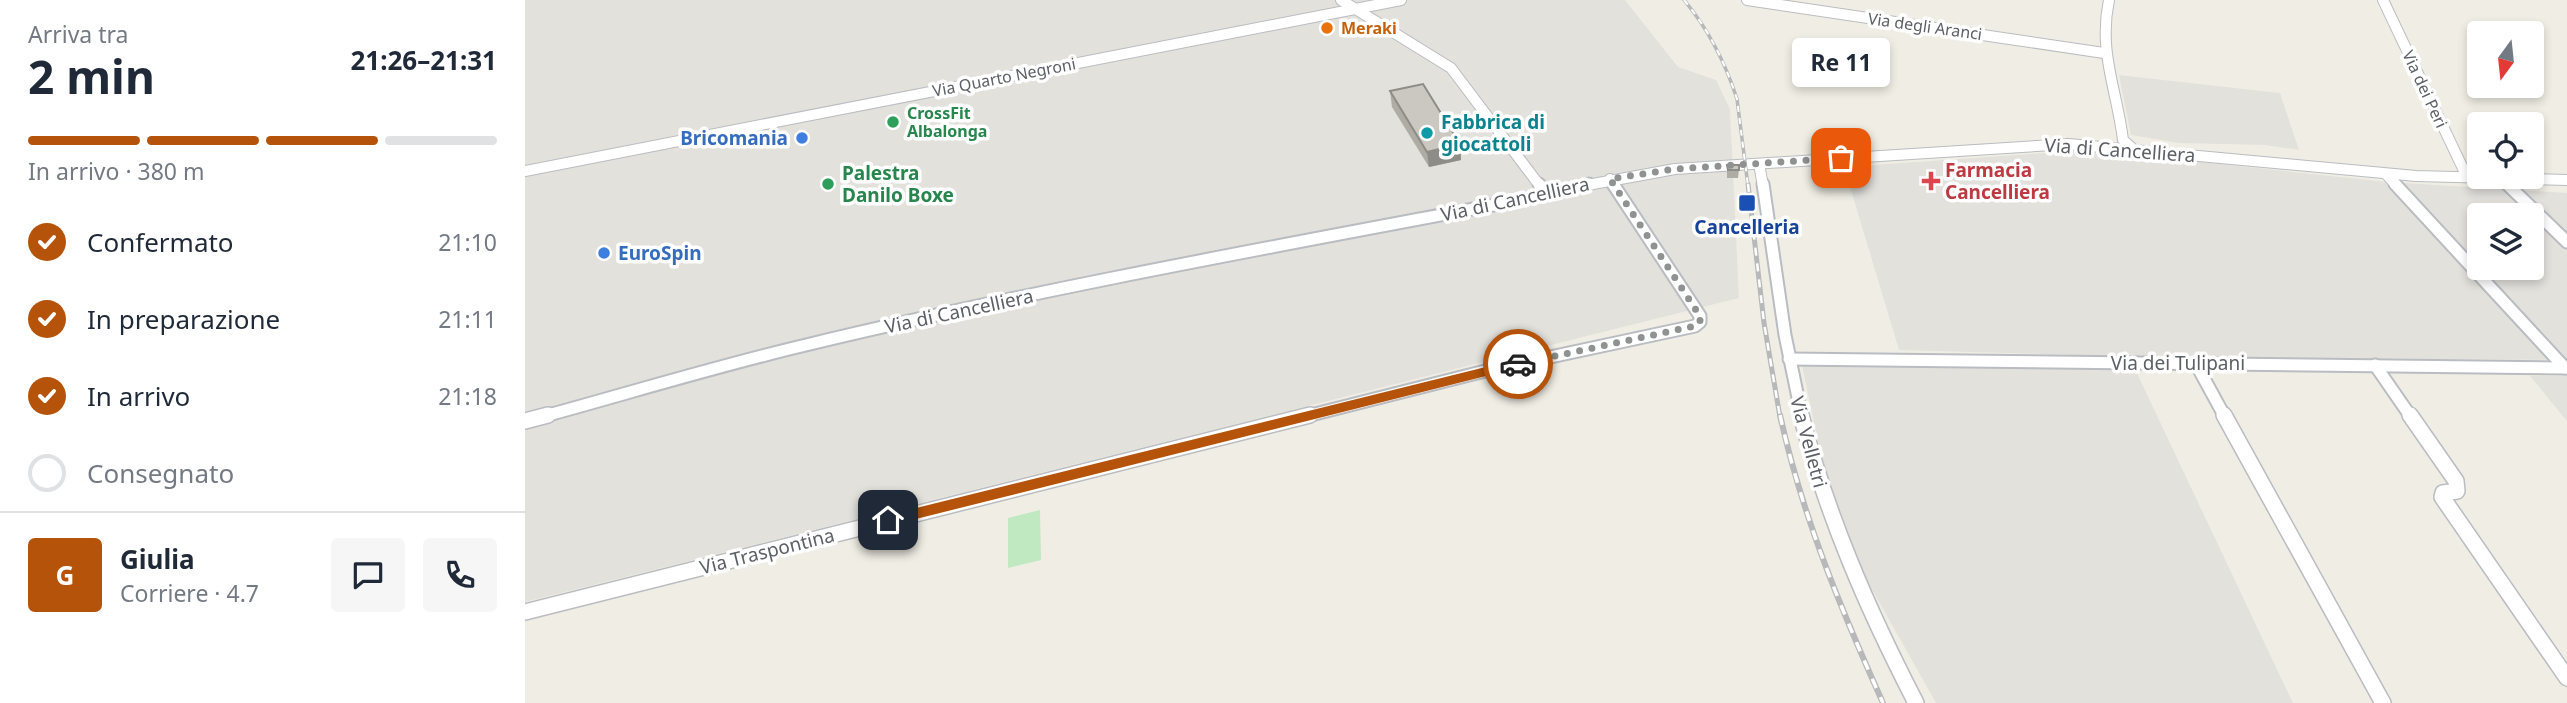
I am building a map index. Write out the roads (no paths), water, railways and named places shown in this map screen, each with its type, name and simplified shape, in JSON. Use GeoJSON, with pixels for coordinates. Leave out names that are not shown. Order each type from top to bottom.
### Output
{"type":"FeatureCollection","features":[{"type":"Feature","properties":{"kind":"street"},"geometry":{"type":"LineString","coordinates":[[1341,0],[1436,57],[1455,72],[1547,195]]}},
{"type":"Feature","properties":{"kind":"street","name":"Via Quarto Negroni"},"geometry":{"type":"LineString","coordinates":[[525,172],[1401,0]]}},
{"type":"Feature","properties":{"kind":"street","name":"Via degli Aranci"},"geometry":{"type":"LineString","coordinates":[[1747,0],[2104,53]]}},
{"type":"Feature","properties":{"kind":"street"},"geometry":{"type":"LineString","coordinates":[[2109,0],[2104,28],[2104,53],[2122,124],[2123,142],[2132,148]]}},
{"type":"Feature","properties":{"kind":"street","name":"Via dei Peri"},"geometry":{"type":"LineString","coordinates":[[2383,0],[2467,177]]}},
{"type":"Feature","properties":{"kind":"street"},"geometry":{"type":"LineString","coordinates":[[2102,146],[2115,143],[2122,137]]}},
{"type":"Feature","properties":{"kind":"street","name":"Via di Cancelliera"},"geometry":{"type":"LineString","coordinates":[[525,421],[805,345],[898,324],[1267,248],[1547,195],[1610,179],[1675,169],[2027,145],[2132,148],[2386,174],[2467,177]]}},
{"type":"Feature","properties":{"kind":"street","name":"Via Velletri"},"geometry":{"type":"LineString","coordinates":[[1759,163],[1789,359],[1809,446],[1841,547],[1866,604],[1916,703]]}},
{"type":"Feature","properties":{"kind":"street"},"geometry":{"type":"LineString","coordinates":[[2386,174],[2566,368]]}},
{"type":"Feature","properties":{"kind":"street","name":"Via Traspontina"},"geometry":{"type":"LineString","coordinates":[[525,612],[1485,371],[1695,326],[1700,322],[1700,316],[1610,179]]}},
{"type":"Feature","properties":{"kind":"street","name":"Via di Cancelliera"},"geometry":{"type":"LineString","coordinates":[[2544,179],[2567,180]]}},
{"type":"Feature","properties":{"kind":"street"},"geometry":{"type":"LineString","coordinates":[[2512,189],[2567,242]]}},
{"type":"Feature","properties":{"kind":"street","name":"Via dei Tulipani"},"geometry":{"type":"LineString","coordinates":[[1789,359],[2566,368]]}},
{"type":"Feature","properties":{"kind":"street"},"geometry":{"type":"LineString","coordinates":[[2196,364],[2383,703]]}},
{"type":"Feature","properties":{"kind":"street"},"geometry":{"type":"LineString","coordinates":[[2375,365],[2456,481],[2457,491],[2443,493],[2442,497],[2567,678]]}},
{"type":"Feature","properties":{"kind":"railway"},"geometry":{"type":"LineString","coordinates":[[1684,0],[1715,47],[1737,99],[1748,186]]}},
{"type":"Feature","properties":{"kind":"railway"},"geometry":{"type":"LineString","coordinates":[[1748,184],[1764,323],[1780,417]]}},
{"type":"Feature","properties":{"kind":"railway"},"geometry":{"type":"LineString","coordinates":[[1780,415],[1811,526],[1852,633],[1883,703]]}},
{"type":"Feature","properties":{"kind":"place","name":"Meraki"},"geometry":{"type":"Point","coordinates":[1327,28]}},
{"type":"Feature","properties":{"kind":"place","name":"CrossFit Albalonga"},"geometry":{"type":"Point","coordinates":[893,122]}},
{"type":"Feature","properties":{"kind":"place","name":"Fabbrica di giocattoli"},"geometry":{"type":"Point","coordinates":[1427,133]}},
{"type":"Feature","properties":{"kind":"place","name":"Bricomania"},"geometry":{"type":"Point","coordinates":[802,138]}},
{"type":"Feature","properties":{"kind":"place","name":"Re 11"},"geometry":{"type":"Point","coordinates":[1841,158]}},
{"type":"Feature","properties":{"kind":"place","name":"Farmacia Cancelliera"},"geometry":{"type":"Point","coordinates":[1931,181]}},
{"type":"Feature","properties":{"kind":"place","name":"Palestra Danilo Boxe"},"geometry":{"type":"Point","coordinates":[828,184]}},
{"type":"Feature","properties":{"kind":"place","name":"Cancelleria"},"geometry":{"type":"Point","coordinates":[1747,203]}},
{"type":"Feature","properties":{"kind":"place","name":"EuroSpin"},"geometry":{"type":"Point","coordinates":[604,253]}}]}
